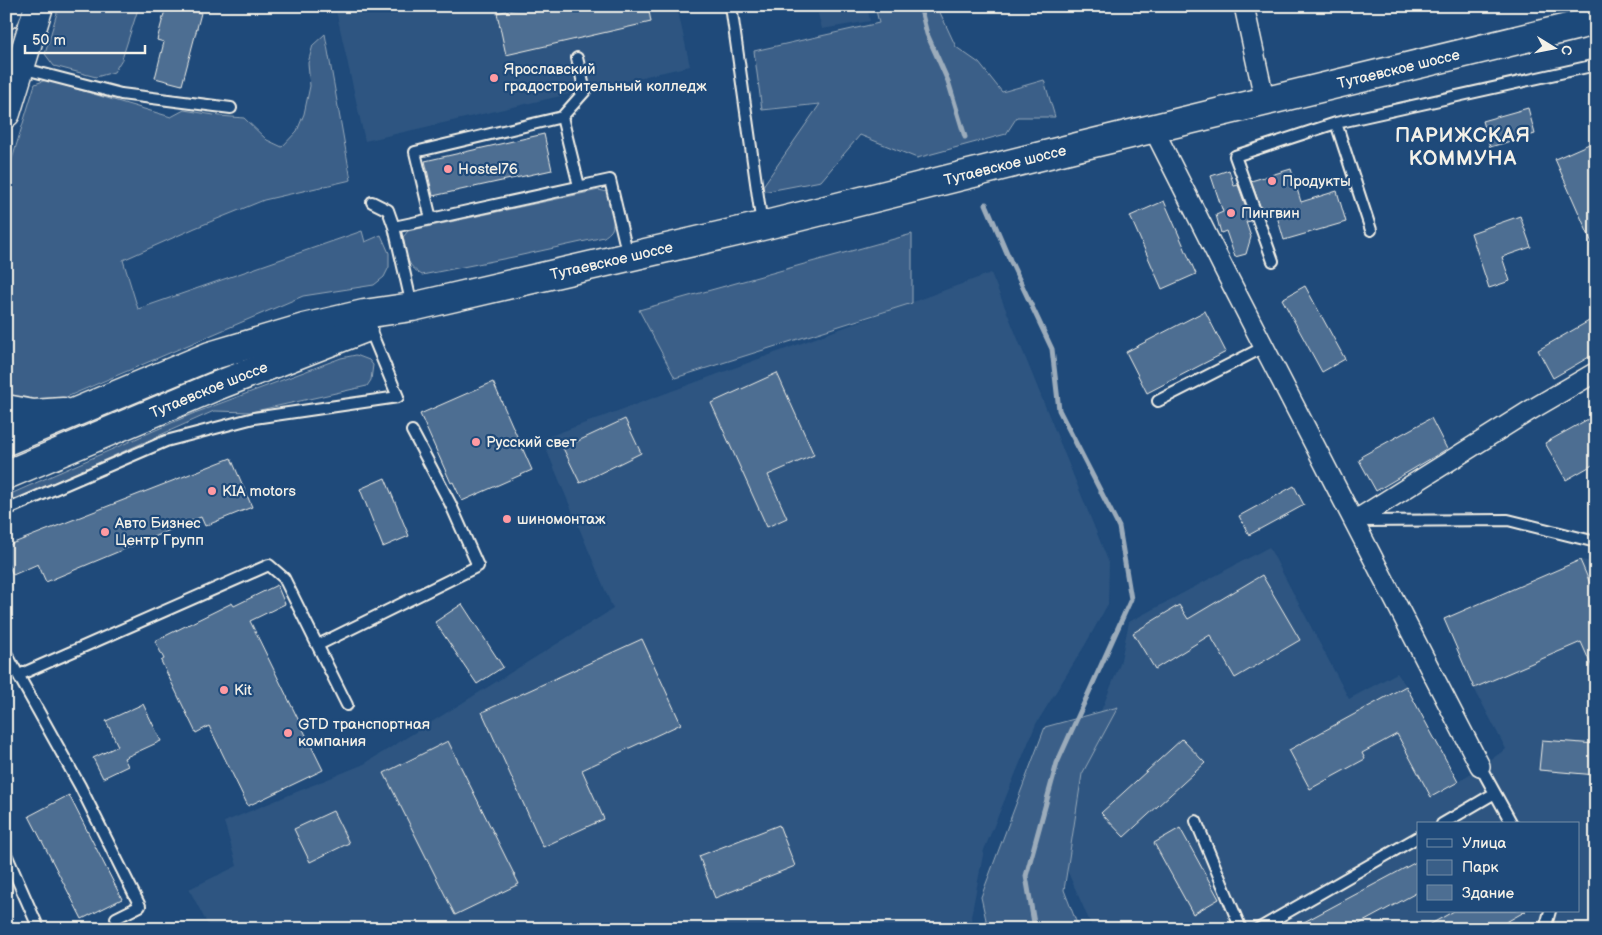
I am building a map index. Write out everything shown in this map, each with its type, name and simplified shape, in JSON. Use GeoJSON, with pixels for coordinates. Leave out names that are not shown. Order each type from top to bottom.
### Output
{"type":"FeatureCollection","features":[{"type":"Feature","properties":{"kind":"main road"},"geometry":{"type":"LineString","coordinates":[[6,15],[9,6]]}},
{"type":"Feature","properties":{"kind":"main road"},"geometry":{"type":"LineString","coordinates":[[6,113],[18,53],[39,6]]}},
{"type":"Feature","properties":{"kind":"main road","name":"Тутаевское шоссе"},"geometry":{"type":"LineString","coordinates":[[6,441],[210,356],[304,328],[366,320],[629,258],[1153,128],[1596,21]]}},
{"type":"Feature","properties":{"kind":"main road","name":"Тутаевское шоссе"},"geometry":{"type":"LineString","coordinates":[[6,475],[366,320]]}},
{"type":"Feature","properties":{"kind":"main road"},"geometry":{"type":"LineString","coordinates":[[6,408],[33,414],[75,412]]}},
{"type":"Feature","properties":{"kind":"street"},"geometry":{"type":"LineString","coordinates":[[1244,6],[1265,102]]}},
{"type":"Feature","properties":{"kind":"street"},"geometry":{"type":"LineString","coordinates":[[1153,128],[1480,766]]}},
{"type":"Feature","properties":{"kind":"street"},"geometry":{"type":"LineString","coordinates":[[1354,521],[1596,372]]}},
{"type":"Feature","properties":{"kind":"lane"},"geometry":{"type":"LineString","coordinates":[[731,6],[762,226]]}},
{"type":"Feature","properties":{"kind":"lane"},"geometry":{"type":"LineString","coordinates":[[18,53],[121,94],[231,108]]}},
{"type":"Feature","properties":{"kind":"lane"},"geometry":{"type":"LineString","coordinates":[[431,219],[415,152],[562,116],[585,91],[577,58]]}},
{"type":"Feature","properties":{"kind":"lane"},"geometry":{"type":"LineString","coordinates":[[1273,261],[1235,156],[1336,124],[1596,65]]}},
{"type":"Feature","properties":{"kind":"lane"},"geometry":{"type":"LineString","coordinates":[[562,116],[579,186]]}},
{"type":"Feature","properties":{"kind":"lane"},"geometry":{"type":"LineString","coordinates":[[1336,124],[1371,230]]}},
{"type":"Feature","properties":{"kind":"lane"},"geometry":{"type":"LineString","coordinates":[[394,227],[610,180],[629,258]]}},
{"type":"Feature","properties":{"kind":"lane"},"geometry":{"type":"LineString","coordinates":[[372,202],[388,210],[394,227],[412,308]]}},
{"type":"Feature","properties":{"kind":"lane"},"geometry":{"type":"LineString","coordinates":[[6,510],[166,440],[254,418],[398,397],[366,320]]}},
{"type":"Feature","properties":{"kind":"lane"},"geometry":{"type":"LineString","coordinates":[[1158,401],[1264,347]]}},
{"type":"Feature","properties":{"kind":"lane"},"geometry":{"type":"LineString","coordinates":[[318,645],[478,566],[450,503],[412,432]]}},
{"type":"Feature","properties":{"kind":"lane"},"geometry":{"type":"LineString","coordinates":[[1354,521],[1508,520],[1596,542]]}},
{"type":"Feature","properties":{"kind":"lane"},"geometry":{"type":"LineString","coordinates":[[20,675],[269,565],[284,578],[347,705]]}},
{"type":"Feature","properties":{"kind":"lane"},"geometry":{"type":"LineString","coordinates":[[6,654],[20,675],[80,786],[140,906],[116,918]]}},
{"type":"Feature","properties":{"kind":"lane"},"geometry":{"type":"LineString","coordinates":[[1480,766],[1511,822]]}},
{"type":"Feature","properties":{"kind":"lane"},"geometry":{"type":"LineString","coordinates":[[1445,822],[1495,793]]}},
{"type":"Feature","properties":{"kind":"lane"},"geometry":{"type":"LineString","coordinates":[[1196,821],[1241,929]]}},
{"type":"Feature","properties":{"kind":"lane"},"geometry":{"type":"LineString","coordinates":[[1258,929],[1417,838]]}},
{"type":"Feature","properties":{"kind":"lane"},"geometry":{"type":"LineString","coordinates":[[6,854],[39,929]]}},
{"type":"Feature","properties":{"kind":"lane"},"geometry":{"type":"LineString","coordinates":[[1545,929],[1550,912]]}},
{"type":"Feature","properties":{"kind":"shaded area","name":"Ярославский градостроительный колледж"},"geometry":{"type":"Polygon","coordinates":[[[335,6],[677,6],[690,66],[365,141],[335,6]]]}},
{"type":"Feature","properties":{"kind":"shaded area"},"geometry":{"type":"Polygon","coordinates":[[[816,6],[867,6],[870,21],[822,29],[816,6]]]}},
{"type":"Feature","properties":{"kind":"shaded area"},"geometry":{"type":"Polygon","coordinates":[[[991,273],[1109,563],[1108,604],[1036,724],[984,850],[971,917],[974,929],[210,929],[189,889],[237,866],[224,822],[364,764],[613,609],[542,439],[991,273]]]}},
{"type":"Feature","properties":{"kind":"shaded area"},"geometry":{"type":"Polygon","coordinates":[[[1269,547],[1349,699],[1397,673],[1406,686],[1458,782],[1506,749],[1474,688],[1444,619],[1580,560],[1596,562],[1596,929],[1093,929],[1051,834],[1120,664],[1129,622],[1269,547]]]}},
{"type":"Feature","properties":{"kind":"green space"},"geometry":{"type":"Polygon","coordinates":[[[59,6],[139,6],[122,59],[114,72],[96,77],[54,66],[45,54],[59,6]]]}},
{"type":"Feature","properties":{"kind":"green space"},"geometry":{"type":"Polygon","coordinates":[[[875,6],[937,6],[956,47],[979,63],[1002,92],[1044,80],[1055,117],[1017,117],[1006,134],[917,158],[860,135],[821,181],[758,193],[820,104],[762,110],[754,51],[879,23],[875,6]]]}},
{"type":"Feature","properties":{"kind":"green space"},"geometry":{"type":"Polygon","coordinates":[[[325,34],[351,180],[264,200],[123,260],[138,309],[362,231],[365,242],[381,235],[389,253],[389,267],[384,277],[374,285],[303,296],[50,404],[16,400],[6,395],[6,179],[35,84],[46,80],[171,117],[184,110],[244,118],[267,140],[282,147],[297,131],[304,114],[310,86],[308,63],[313,45],[325,34]]]}},
{"type":"Feature","properties":{"kind":"green space"},"geometry":{"type":"Polygon","coordinates":[[[599,190],[607,192],[613,213],[612,229],[604,237],[422,275],[413,267],[408,259],[403,237],[408,231],[599,190]]]}},
{"type":"Feature","properties":{"kind":"green space"},"geometry":{"type":"Polygon","coordinates":[[[912,234],[912,303],[675,378],[639,310],[912,234]]]}},
{"type":"Feature","properties":{"kind":"green space"},"geometry":{"type":"Polygon","coordinates":[[[356,355],[369,360],[373,365],[371,380],[367,386],[251,412],[214,411],[6,504],[6,496],[192,414],[341,358],[356,355]]]}},
{"type":"Feature","properties":{"kind":"green space"},"geometry":{"type":"Polygon","coordinates":[[[130,408],[6,462],[6,456],[67,430],[130,408]]]}},
{"type":"Feature","properties":{"kind":"green space"},"geometry":{"type":"Polygon","coordinates":[[[1118,707],[1082,774],[1064,890],[1079,929],[988,929],[981,897],[1045,727],[1118,707]]]}},
{"type":"Feature","properties":{"kind":"building"},"geometry":{"type":"Polygon","coordinates":[[[174,6],[201,13],[182,85],[155,78],[164,42],[157,40],[165,10],[172,12],[174,6]]]}},
{"type":"Feature","properties":{"kind":"building"},"geometry":{"type":"Polygon","coordinates":[[[527,6],[648,6],[651,22],[506,55],[497,13],[527,6]]]}},
{"type":"Feature","properties":{"kind":"building"},"geometry":{"type":"Polygon","coordinates":[[[1528,108],[1535,134],[1490,147],[1482,121],[1528,108]]]}},
{"type":"Feature","properties":{"kind":"building"},"geometry":{"type":"Polygon","coordinates":[[[544,134],[552,170],[433,196],[425,161],[544,134]]]}},
{"type":"Feature","properties":{"kind":"building"},"geometry":{"type":"Polygon","coordinates":[[[1596,141],[1596,252],[1555,159],[1596,141]]]}},
{"type":"Feature","properties":{"kind":"building"},"geometry":{"type":"Polygon","coordinates":[[[1291,169],[1301,202],[1337,191],[1346,222],[1284,240],[1276,213],[1264,217],[1251,181],[1291,169]]]}},
{"type":"Feature","properties":{"kind":"building","name":"Пингвин"},"geometry":{"type":"Polygon","coordinates":[[[1229,170],[1234,186],[1238,185],[1251,221],[1246,222],[1251,237],[1246,254],[1235,257],[1226,231],[1221,233],[1216,215],[1223,212],[1211,176],[1229,170]]]}},
{"type":"Feature","properties":{"kind":"building"},"geometry":{"type":"Polygon","coordinates":[[[1164,201],[1196,274],[1162,289],[1130,216],[1164,201]]]}},
{"type":"Feature","properties":{"kind":"building"},"geometry":{"type":"Polygon","coordinates":[[[1520,216],[1531,247],[1502,257],[1510,281],[1489,288],[1471,233],[1520,216]]]}},
{"type":"Feature","properties":{"kind":"building"},"geometry":{"type":"Polygon","coordinates":[[[1305,286],[1345,359],[1322,372],[1282,299],[1305,286]]]}},
{"type":"Feature","properties":{"kind":"building"},"geometry":{"type":"Polygon","coordinates":[[[1205,311],[1226,352],[1147,393],[1126,352],[1205,311]]]}},
{"type":"Feature","properties":{"kind":"building"},"geometry":{"type":"Polygon","coordinates":[[[1596,317],[1596,353],[1553,378],[1538,350],[1596,317]]]}},
{"type":"Feature","properties":{"kind":"building"},"geometry":{"type":"Polygon","coordinates":[[[777,373],[814,455],[768,475],[787,518],[767,527],[711,403],[777,373]]]}},
{"type":"Feature","properties":{"kind":"building","name":"Русский свет"},"geometry":{"type":"Polygon","coordinates":[[[493,382],[532,470],[462,501],[453,482],[451,483],[420,414],[493,382]]]}},
{"type":"Feature","properties":{"kind":"building"},"geometry":{"type":"Polygon","coordinates":[[[1431,418],[1447,449],[1376,491],[1359,460],[1363,458],[1362,456],[1431,418]]]}},
{"type":"Feature","properties":{"kind":"building"},"geometry":{"type":"Polygon","coordinates":[[[1590,418],[1596,429],[1596,463],[1566,480],[1545,443],[1590,418]]]}},
{"type":"Feature","properties":{"kind":"building"},"geometry":{"type":"Polygon","coordinates":[[[625,419],[641,453],[580,483],[563,448],[625,419]]]}},
{"type":"Feature","properties":{"kind":"building","name":"Авто Бизнес Центр Групп"},"geometry":{"type":"Polygon","coordinates":[[[231,458],[252,507],[205,526],[201,517],[46,582],[38,564],[13,575],[6,560],[6,546],[231,458]]]}},
{"type":"Feature","properties":{"kind":"building"},"geometry":{"type":"Polygon","coordinates":[[[385,478],[409,536],[383,547],[360,489],[385,478]]]}},
{"type":"Feature","properties":{"kind":"building"},"geometry":{"type":"Polygon","coordinates":[[[1294,486],[1304,505],[1249,535],[1239,516],[1294,486]]]}},
{"type":"Feature","properties":{"kind":"building"},"geometry":{"type":"Polygon","coordinates":[[[1580,560],[1596,597],[1596,676],[1581,642],[1474,688],[1444,619],[1580,560]]]}},
{"type":"Feature","properties":{"kind":"building"},"geometry":{"type":"Polygon","coordinates":[[[1262,575],[1300,640],[1235,678],[1210,635],[1155,669],[1133,633],[1179,605],[1188,619],[1262,575]]]}},
{"type":"Feature","properties":{"kind":"building"},"geometry":{"type":"Polygon","coordinates":[[[277,585],[285,604],[250,621],[323,770],[248,806],[209,726],[196,733],[161,661],[164,659],[155,641],[232,603],[234,606],[277,585]]]}},
{"type":"Feature","properties":{"kind":"building"},"geometry":{"type":"Polygon","coordinates":[[[462,604],[503,667],[477,684],[435,622],[462,604]]]}},
{"type":"Feature","properties":{"kind":"building"},"geometry":{"type":"Polygon","coordinates":[[[642,639],[681,724],[582,770],[604,819],[543,847],[482,712],[642,639]]]}},
{"type":"Feature","properties":{"kind":"building"},"geometry":{"type":"Polygon","coordinates":[[[1406,686],[1458,782],[1431,797],[1397,734],[1362,753],[1365,759],[1310,789],[1289,750],[1406,686]]]}},
{"type":"Feature","properties":{"kind":"building"},"geometry":{"type":"Polygon","coordinates":[[[143,704],[161,741],[124,758],[128,766],[103,778],[93,758],[118,746],[106,721],[143,704]]]}},
{"type":"Feature","properties":{"kind":"building"},"geometry":{"type":"Polygon","coordinates":[[[1182,739],[1205,763],[1124,837],[1101,813],[1182,739]]]}},
{"type":"Feature","properties":{"kind":"building"},"geometry":{"type":"Polygon","coordinates":[[[1542,740],[1596,744],[1596,775],[1539,770],[1542,740]]]}},
{"type":"Feature","properties":{"kind":"building"},"geometry":{"type":"Polygon","coordinates":[[[448,741],[519,884],[455,915],[384,773],[448,741]]]}},
{"type":"Feature","properties":{"kind":"building"},"geometry":{"type":"Polygon","coordinates":[[[69,795],[122,899],[82,919],[29,816],[69,795]]]}},
{"type":"Feature","properties":{"kind":"building"},"geometry":{"type":"Polygon","coordinates":[[[333,811],[349,843],[310,862],[294,829],[333,811]]]}},
{"type":"Feature","properties":{"kind":"building"},"geometry":{"type":"Polygon","coordinates":[[[779,825],[795,866],[715,898],[699,856],[779,825]]]}},
{"type":"Feature","properties":{"kind":"building"},"geometry":{"type":"Polygon","coordinates":[[[1180,828],[1219,899],[1193,914],[1154,843],[1180,828]]]}},
{"type":"Feature","properties":{"kind":"building"},"geometry":{"type":"Polygon","coordinates":[[[1417,862],[1417,893],[1350,929],[1291,929],[1417,862]]]}},
{"type":"Feature","properties":{"kind":"building"},"geometry":{"type":"Polygon","coordinates":[[[1452,912],[1524,912],[1494,929],[1422,929],[1452,912]]]}},
{"type":"Feature","properties":{"kind":"waterway"},"geometry":{"type":"LineString","coordinates":[[920,6],[927,34],[948,81],[965,137]]}},
{"type":"Feature","properties":{"kind":"waterway"},"geometry":{"type":"LineString","coordinates":[[986,204],[1052,349],[1059,410],[1119,527],[1131,599],[1057,763],[1026,876],[1035,929]]}},
{"type":"Feature","properties":{"kind":"place","name":"Ярославский градостроительный колледж"},"geometry":{"type":"Point","coordinates":[494,78]}},
{"type":"Feature","properties":{"kind":"place","name":"Hostel76"},"geometry":{"type":"Point","coordinates":[448,169]}},
{"type":"Feature","properties":{"kind":"place","name":"Продукты"},"geometry":{"type":"Point","coordinates":[1272,181]}},
{"type":"Feature","properties":{"kind":"place","name":"Пингвин"},"geometry":{"type":"Point","coordinates":[1231,213]}},
{"type":"Feature","properties":{"kind":"place","name":"Русский свет"},"geometry":{"type":"Point","coordinates":[476,442]}},
{"type":"Feature","properties":{"kind":"place","name":"KIA motors"},"geometry":{"type":"Point","coordinates":[212,491]}},
{"type":"Feature","properties":{"kind":"place","name":"шиномонтаж"},"geometry":{"type":"Point","coordinates":[507,519]}},
{"type":"Feature","properties":{"kind":"place","name":"Авто Бизнес Центр Групп"},"geometry":{"type":"Point","coordinates":[105,532]}},
{"type":"Feature","properties":{"kind":"place","name":"Kit"},"geometry":{"type":"Point","coordinates":[224,690]}},
{"type":"Feature","properties":{"kind":"place","name":"GTD транспортная компания"},"geometry":{"type":"Point","coordinates":[288,733]}},
{"type":"Feature","properties":{"kind":"district","name":"ПАРИЖСКАЯ КОММУНА"},"geometry":{"type":"Point","coordinates":[1463,148]}}]}
